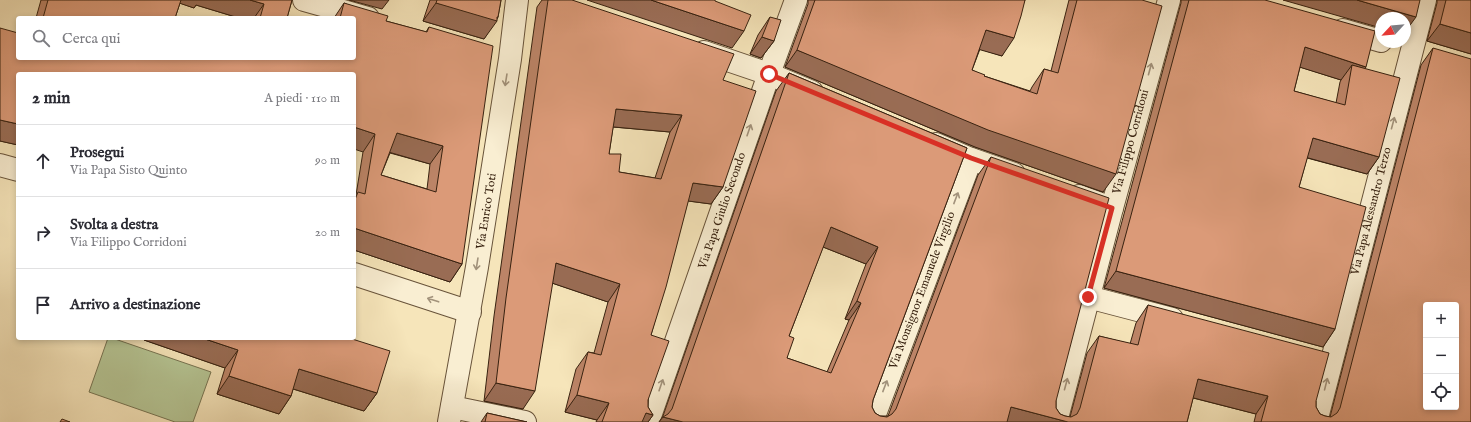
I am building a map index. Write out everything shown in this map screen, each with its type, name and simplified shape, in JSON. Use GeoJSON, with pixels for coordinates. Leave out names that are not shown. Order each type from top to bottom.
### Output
{"type":"FeatureCollection","features":[{"type":"Feature","properties":{"kind":"street"},"geometry":{"type":"LineString","coordinates":[[304,0],[387,24]]}},
{"type":"Feature","properties":{"kind":"street","name":"Via Enrico Toti"},"geometry":{"type":"LineString","coordinates":[[451,415],[470,312],[500,56],[517,0]]}},
{"type":"Feature","properties":{"kind":"street","name":"Via Papa Giulio Secondo"},"geometry":{"type":"LineString","coordinates":[[648,422],[796,0]]}},
{"type":"Feature","properties":{"kind":"street","name":"Via Filippo Corridoni"},"geometry":{"type":"LineString","coordinates":[[1056,422],[1088,297],[1169,0]]}},
{"type":"Feature","properties":{"kind":"street","name":"Via Papa Alessandro Terzo"},"geometry":{"type":"LineString","coordinates":[[1316,422],[1324,360],[1425,0]]}},
{"type":"Feature","properties":{"kind":"street"},"geometry":{"type":"LineString","coordinates":[[1328,26],[1375,39]]}},
{"type":"Feature","properties":{"kind":"street"},"geometry":{"type":"LineString","coordinates":[[688,47],[769,74],[833,100]]}},
{"type":"Feature","properties":{"kind":"street"},"geometry":{"type":"LineString","coordinates":[[1405,48],[1434,56]]}},
{"type":"Feature","properties":{"kind":"street"},"geometry":{"type":"LineString","coordinates":[[920,137],[971,158],[1030,179]]}},
{"type":"Feature","properties":{"kind":"street","name":"Via Monsignor Emanuele Virgilio"},"geometry":{"type":"LineString","coordinates":[[872,422],[971,158]]}},
{"type":"Feature","properties":{"kind":"street"},"geometry":{"type":"LineString","coordinates":[[0,165],[16,169]]}},
{"type":"Feature","properties":{"kind":"street"},"geometry":{"type":"LineString","coordinates":[[1060,190],[1112,208]]}},
{"type":"Feature","properties":{"kind":"street"},"geometry":{"type":"LineString","coordinates":[[356,275],[470,312]]}},
{"type":"Feature","properties":{"kind":"street"},"geometry":{"type":"LineString","coordinates":[[1088,297],[1192,325]]}},
{"type":"Feature","properties":{"kind":"street"},"geometry":{"type":"LineString","coordinates":[[451,415],[524,422]]}},
{"type":"Feature","properties":{"kind":"green space"},"geometry":{"type":"Polygon","coordinates":[[[107,340],[118,340],[211,372],[193,422],[175,422],[89,392],[107,340]]]}},
{"type":"Feature","properties":{"kind":"building"},"geometry":{"type":"Polygon","coordinates":[[[48,0],[181,0],[176,16],[44,16],[48,0]]]}},
{"type":"Feature","properties":{"kind":"building"},"geometry":{"type":"Polygon","coordinates":[[[250,0],[292,0],[288,16],[261,16],[264,4],[250,0]]]}},
{"type":"Feature","properties":{"kind":"building"},"geometry":{"type":"Polygon","coordinates":[[[437,0],[501,0],[497,21],[436,3],[437,0]]]}},
{"type":"Feature","properties":{"kind":"building"},"geometry":{"type":"Polygon","coordinates":[[[548,0],[572,0],[734,54],[723,80],[756,91],[723,187],[693,183],[666,287],[651,335],[669,341],[648,400],[648,407],[653,415],[646,413],[642,422],[602,422],[609,403],[577,395],[588,352],[601,355],[620,284],[556,263],[535,391],[496,383],[506,298],[548,0]],[[616,109],[609,154],[621,154],[619,172],[661,179],[682,115],[616,109]]]}},
{"type":"Feature","properties":{"kind":"building"},"geometry":{"type":"Polygon","coordinates":[[[651,0],[715,0],[751,15],[744,31],[651,0]]]}},
{"type":"Feature","properties":{"kind":"building"},"geometry":{"type":"Polygon","coordinates":[[[815,0],[1025,0],[1014,38],[986,30],[972,70],[985,75],[984,76],[1037,94],[1044,69],[1058,73],[1077,0],[1142,0],[1162,6],[1116,174],[988,130],[797,50],[815,0]]]}},
{"type":"Feature","properties":{"kind":"building"},"geometry":{"type":"Polygon","coordinates":[[[1189,0],[1265,0],[1375,31],[1366,67],[1305,47],[1294,91],[1345,105],[1352,65],[1400,78],[1379,157],[1313,138],[1299,187],[1366,207],[1335,329],[1116,271],[1189,0]]]}},
{"type":"Feature","properties":{"kind":"building"},"geometry":{"type":"Polygon","coordinates":[[[1357,0],[1420,0],[1416,17],[1411,16],[1411,12],[1399,12],[1357,0]]]}},
{"type":"Feature","properties":{"kind":"building"},"geometry":{"type":"Polygon","coordinates":[[[1446,0],[1471,0],[1471,33],[1440,24],[1446,0]]]}},
{"type":"Feature","properties":{"kind":"building"},"geometry":{"type":"Polygon","coordinates":[[[344,3],[388,16],[386,21],[427,32],[429,27],[493,46],[462,264],[356,229],[356,197],[358,192],[365,194],[375,134],[356,128],[356,72],[16,72],[16,124],[0,120],[0,28],[16,32],[16,60],[356,60],[356,16],[341,16],[344,3]],[[397,133],[381,175],[436,192],[443,146],[397,133]]]}},
{"type":"Feature","properties":{"kind":"building"},"geometry":{"type":"Polygon","coordinates":[[[770,17],[781,20],[774,41],[762,37],[770,17]]]}},
{"type":"Feature","properties":{"kind":"building"},"geometry":{"type":"Polygon","coordinates":[[[1433,48],[1471,59],[1471,422],[1261,422],[1268,396],[1198,379],[1187,422],[1068,422],[1011,407],[1007,422],[683,422],[663,417],[672,409],[789,73],[967,148],[873,400],[872,407],[875,413],[880,416],[887,417],[896,409],[991,157],[1109,198],[1056,401],[1056,408],[1060,414],[1071,417],[1077,414],[1080,408],[1099,336],[1138,345],[1148,305],[1329,353],[1316,401],[1316,407],[1320,414],[1325,416],[1331,417],[1337,413],[1340,408],[1433,48]],[[831,227],[789,336],[794,338],[787,358],[831,373],[861,303],[857,301],[878,247],[831,227]]]}},
{"type":"Feature","properties":{"kind":"building"},"geometry":{"type":"Polygon","coordinates":[[[208,340],[355,340],[390,351],[377,393],[299,369],[291,396],[229,376],[238,350],[208,340]]]}},
{"type":"Feature","properties":{"kind":"building"},"geometry":{"type":"Polygon","coordinates":[[[487,413],[527,422],[485,422],[487,413]]]}},
{"type":"Feature","properties":{"kind":"building"},"geometry":{"type":"Polygon","coordinates":[[[62,419],[70,422],[60,422],[62,419]]]}},
{"type":"Feature","properties":{"kind":"route"},"geometry":{"type":"LineString","coordinates":[[769,74],[971,158],[1112,208],[1088,297]]}}]}
